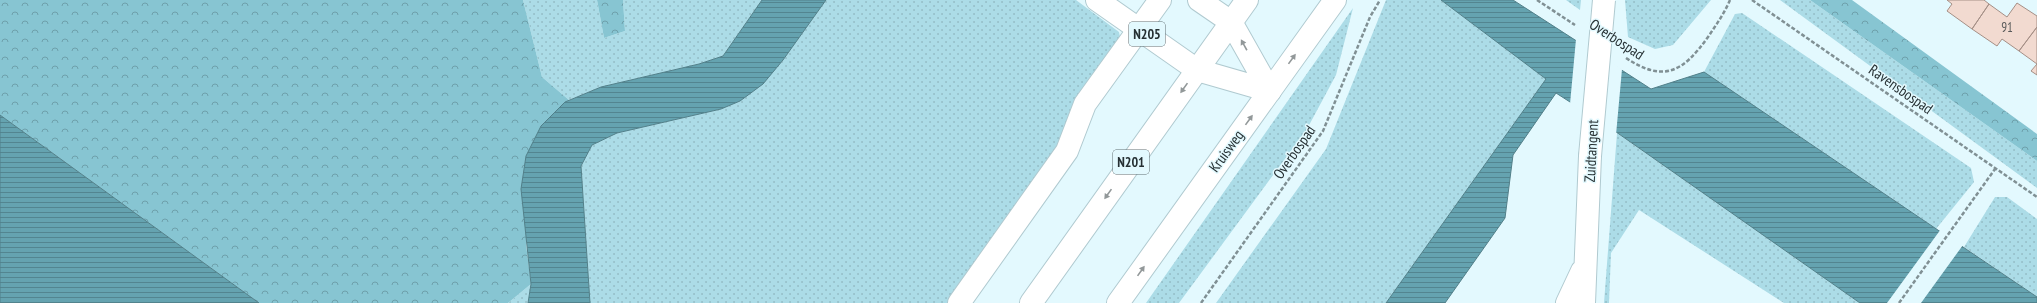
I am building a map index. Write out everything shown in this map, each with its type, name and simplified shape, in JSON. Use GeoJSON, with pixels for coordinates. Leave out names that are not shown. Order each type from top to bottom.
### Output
{"type":"FeatureCollection","features":[{"type":"Feature","properties":{"kind":"main road","name":"N205"},"geometry":{"type":"LineString","coordinates":[[1097,0],[1197,70],[1270,91]]}},
{"type":"Feature","properties":{"kind":"main road"},"geometry":{"type":"LineString","coordinates":[[959,303],[1067,151],[1085,104],[1160,0]]}},
{"type":"Feature","properties":{"kind":"main road"},"geometry":{"type":"LineString","coordinates":[[1199,0],[1231,22],[1270,91]]}},
{"type":"Feature","properties":{"kind":"main road","name":"N201"},"geometry":{"type":"LineString","coordinates":[[1031,303],[1247,0]]}},
{"type":"Feature","properties":{"kind":"main road","name":"Kruisweg"},"geometry":{"type":"LineString","coordinates":[[1118,303],[1335,0]]}},
{"type":"Feature","properties":{"kind":"main road","name":"Zuidtangent"},"geometry":{"type":"LineString","coordinates":[[1584,303],[1588,259],[1590,156],[1604,0]]}},
{"type":"Feature","properties":{"kind":"main road"},"geometry":{"type":"LineString","coordinates":[[1567,303],[1588,259]]}},
{"type":"Feature","properties":{"kind":"path","name":"Overbospad"},"geometry":{"type":"LineString","coordinates":[[1200,303],[1323,131],[1370,17],[1380,0]]}},
{"type":"Feature","properties":{"kind":"path","name":"Overbospad"},"geometry":{"type":"LineString","coordinates":[[1536,0],[1576,26]]}},
{"type":"Feature","properties":{"kind":"path","name":"Overbospad"},"geometry":{"type":"LineString","coordinates":[[1623,56],[1643,69],[1657,72],[1671,70],[1687,62],[1699,50],[1725,12],[1730,0]]}},
{"type":"Feature","properties":{"kind":"path","name":"Ravensbospad"},"geometry":{"type":"LineString","coordinates":[[1752,0],[2037,196]]}},
{"type":"Feature","properties":{"kind":"path"},"geometry":{"type":"LineString","coordinates":[[1899,303],[1996,168]]}},
{"type":"Feature","properties":{"kind":"shaded area"},"geometry":{"type":"Polygon","coordinates":[[[523,0],[597,0],[604,38],[625,31],[623,0],[762,0],[723,56],[699,64],[601,87],[569,100],[542,77],[523,0]]]}},
{"type":"Feature","properties":{"kind":"shaded area"},"geometry":{"type":"Polygon","coordinates":[[[762,0],[826,0],[783,60],[763,84],[740,101],[721,109],[617,133],[592,145],[581,166],[590,303],[528,303],[531,284],[521,189],[526,156],[541,126],[565,102],[601,87],[699,64],[723,56],[762,0]]]}},
{"type":"Feature","properties":{"kind":"shaded area"},"geometry":{"type":"Polygon","coordinates":[[[826,0],[1076,0],[1119,32],[1125,63],[954,303],[590,303],[581,166],[592,145],[617,133],[721,109],[740,101],[783,60],[826,0]]]}},
{"type":"Feature","properties":{"kind":"shaded area"},"geometry":{"type":"Polygon","coordinates":[[[1386,0],[1441,0],[1546,79],[1386,303],[1216,303],[1326,149],[1386,0]]]}},
{"type":"Feature","properties":{"kind":"shaded area"},"geometry":{"type":"Polygon","coordinates":[[[1441,0],[1513,0],[1651,89],[1704,72],[2037,297],[2037,303],[1860,303],[1609,127],[1556,93],[1513,155],[1505,218],[1445,303],[1386,303],[1546,79],[1441,0]]]}},
{"type":"Feature","properties":{"kind":"shaded area"},"geometry":{"type":"Polygon","coordinates":[[[1566,0],[1581,0],[1580,10],[1566,0]]]}},
{"type":"Feature","properties":{"kind":"shaded area"},"geometry":{"type":"Polygon","coordinates":[[[1625,0],[1711,0],[1673,45],[1655,49],[1628,37],[1625,0]]]}},
{"type":"Feature","properties":{"kind":"shaded area"},"geometry":{"type":"Polygon","coordinates":[[[1780,0],[1810,0],[2037,161],[2037,188],[1780,0]]]}},
{"type":"Feature","properties":{"kind":"shaded area"},"geometry":{"type":"Polygon","coordinates":[[[1353,8],[1336,75],[1307,129],[1179,303],[1146,303],[1353,8]]]}},
{"type":"Feature","properties":{"kind":"shaded area"},"geometry":{"type":"Polygon","coordinates":[[[1742,13],[1971,168],[1974,182],[1936,229],[1704,72],[1735,14],[1742,13]]]}},
{"type":"Feature","properties":{"kind":"shaded area"},"geometry":{"type":"Polygon","coordinates":[[[0,115],[259,303],[0,303],[0,115]]]}},
{"type":"Feature","properties":{"kind":"shaded area"},"geometry":{"type":"Polygon","coordinates":[[[1617,133],[1860,303],[1784,303],[1639,210],[1611,253],[1609,303],[1604,303],[1617,133]]]}},
{"type":"Feature","properties":{"kind":"shaded area"},"geometry":{"type":"Polygon","coordinates":[[[1995,197],[2007,197],[2037,219],[2037,297],[1964,247],[1995,197]]]}},
{"type":"Feature","properties":{"kind":"shaded area"},"geometry":{"type":"Polygon","coordinates":[[[531,284],[528,303],[508,303],[531,284]]]}},
{"type":"Feature","properties":{"kind":"green space"},"geometry":{"type":"Polygon","coordinates":[[[0,0],[523,0],[542,77],[569,100],[541,126],[526,244],[531,284],[508,303],[259,303],[0,115],[0,0]]]}},
{"type":"Feature","properties":{"kind":"green space"},"geometry":{"type":"Polygon","coordinates":[[[597,0],[623,0],[625,31],[604,38],[597,0]]]}},
{"type":"Feature","properties":{"kind":"green space"},"geometry":{"type":"Polygon","coordinates":[[[1810,0],[1852,0],[2037,134],[2037,161],[1810,0]]]}},
{"type":"Feature","properties":{"kind":"pier"},"geometry":{"type":"Polygon","coordinates":[[[1576,39],[1622,69],[1616,135],[1570,104],[1576,39]]]}},
{"type":"Feature","properties":{"kind":"pier"},"geometry":{"type":"Polygon","coordinates":[[[1941,229],[1963,245],[1921,303],[1887,303],[1941,229]]]}},
{"type":"Feature","properties":{"kind":"building"},"geometry":{"type":"Polygon","coordinates":[[[1947,0],[1984,0],[1989,4],[1972,29],[1947,11],[1952,4],[1947,0]]]}},
{"type":"Feature","properties":{"kind":"building"},"geometry":{"type":"Polygon","coordinates":[[[2017,3],[2037,16],[2037,27],[2019,51],[2002,39],[1997,46],[1972,29],[1989,4],[2007,17],[2017,3]]]}},
{"type":"Feature","properties":{"kind":"building"},"geometry":{"type":"Polygon","coordinates":[[[2037,27],[2037,64],[2019,51],[2037,27]]]}},
{"type":"Feature","properties":{"kind":"building"},"geometry":{"type":"Polygon","coordinates":[[[2037,64],[2037,75],[2031,71],[2037,64]]]}}]}
